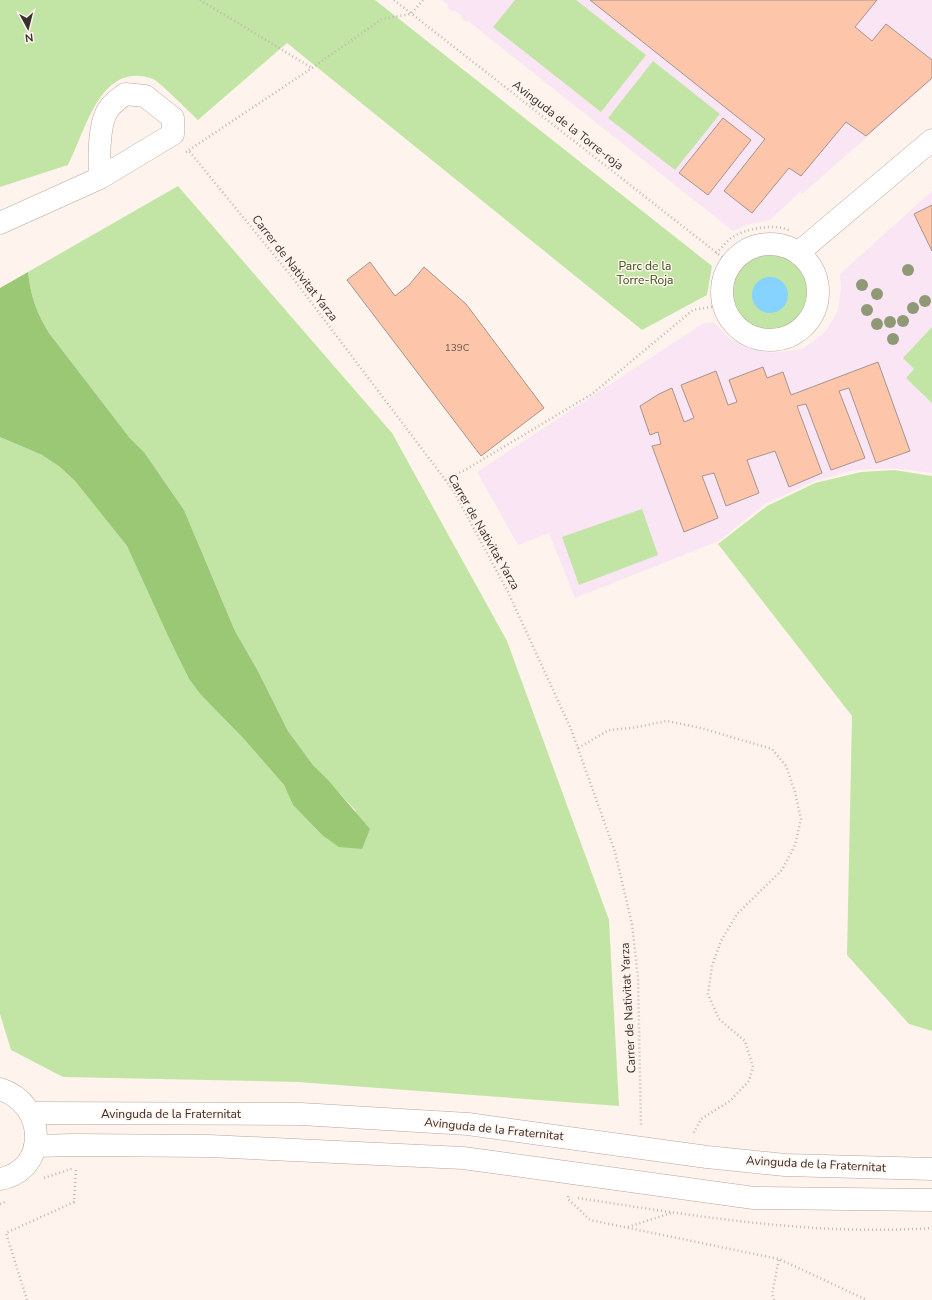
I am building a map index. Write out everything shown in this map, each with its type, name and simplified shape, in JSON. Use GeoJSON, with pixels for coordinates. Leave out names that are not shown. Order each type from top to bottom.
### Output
{"type":"FeatureCollection","features":[{"type":"Feature","properties":{"kind":"street"},"geometry":{"type":"LineString","coordinates":[[798,254],[932,140]]}},
{"type":"Feature","properties":{"kind":"street"},"geometry":{"type":"LineString","coordinates":[[0,223],[100,178]]}},
{"type":"Feature","properties":{"kind":"street"},"geometry":{"type":"LineString","coordinates":[[770,244],[785,247],[798,254],[810,266],[817,281],[818,297],[813,313],[804,327],[790,336],[774,340],[757,339],[742,332],[730,320],[724,305],[722,291],[724,277],[731,264],[742,254],[755,247],[770,244]]}},
{"type":"Feature","properties":{"kind":"street"},"geometry":{"type":"LineString","coordinates":[[0,1089],[17,1096],[31,1113],[35,1124],[35,1146],[23,1167],[14,1174],[0,1179]]}},
{"type":"Feature","properties":{"kind":"street","name":"Avinguda de la Fraternitat"},"geometry":{"type":"LineString","coordinates":[[31,1113],[301,1114],[468,1124],[642,1149],[785,1165],[932,1169]]}},
{"type":"Feature","properties":{"kind":"street"},"geometry":{"type":"LineString","coordinates":[[35,1146],[74,1144],[193,1145],[463,1158],[754,1198],[932,1200]]}},
{"type":"Feature","properties":{"kind":"path"},"geometry":{"type":"LineString","coordinates":[[200,0],[312,68]]}},
{"type":"Feature","properties":{"kind":"path","name":"Avinguda de la Torre-roja"},"geometry":{"type":"LineString","coordinates":[[394,0],[731,264]]}},
{"type":"Feature","properties":{"kind":"path"},"geometry":{"type":"LineString","coordinates":[[182,154],[312,68],[382,19],[411,14],[424,0]]}},
{"type":"Feature","properties":{"kind":"path","name":"Carrer de Nativitat Yarza"},"geometry":{"type":"LineString","coordinates":[[188,151],[292,277],[453,490],[508,592],[571,729],[615,852],[632,924],[638,978],[642,1149]]}},
{"type":"Feature","properties":{"kind":"path"},"geometry":{"type":"LineString","coordinates":[[445,480],[465,470],[592,394],[693,310],[724,305]]}},
{"type":"Feature","properties":{"kind":"path"},"geometry":{"type":"LineString","coordinates":[[578,748],[609,730],[667,721],[701,728],[772,749],[786,766],[795,792],[801,819],[795,845],[782,870],[737,914],[721,941],[712,966],[708,994],[719,1019],[745,1041],[754,1067],[749,1081],[730,1101],[701,1119],[682,1154]]}},
{"type":"Feature","properties":{"kind":"path"},"geometry":{"type":"LineString","coordinates":[[40,1179],[84,1167]]}},
{"type":"Feature","properties":{"kind":"path"},"geometry":{"type":"LineString","coordinates":[[27,1300],[6,1233],[74,1202],[76,1168]]}},
{"type":"Feature","properties":{"kind":"path"},"geometry":{"type":"LineString","coordinates":[[867,1300],[779,1259],[590,1220],[568,1199],[568,1196],[673,1212],[798,1228],[932,1228]]}},
{"type":"Feature","properties":{"kind":"path"},"geometry":{"type":"LineString","coordinates":[[0,1204],[14,1198]]}},
{"type":"Feature","properties":{"kind":"path"},"geometry":{"type":"LineString","coordinates":[[627,1228],[673,1212]]}},
{"type":"Feature","properties":{"kind":"path"},"geometry":{"type":"LineString","coordinates":[[774,1300],[772,1294],[779,1259]]}},
{"type":"Feature","properties":{"kind":"shaded area"},"geometry":{"type":"Polygon","coordinates":[[[442,0],[932,0],[932,80],[802,194],[800,192],[770,220],[749,224],[733,231],[468,21],[466,22],[461,18],[462,16],[454,10],[453,12],[447,8],[449,5],[442,0]]]}},
{"type":"Feature","properties":{"kind":"shaded area"},"geometry":{"type":"Polygon","coordinates":[[[932,191],[932,473],[900,469],[869,469],[851,471],[815,481],[765,504],[719,541],[575,598],[549,533],[518,545],[477,472],[702,324],[713,322],[730,339],[756,350],[771,353],[802,349],[826,331],[838,310],[841,287],[840,274],[932,191]]]}},
{"type":"Feature","properties":{"kind":"green space","name":"Parc de la Torre-Roja"},"geometry":{"type":"Polygon","coordinates":[[[0,0],[375,0],[712,266],[707,295],[642,330],[287,43],[198,120],[168,91],[153,79],[135,76],[120,80],[108,89],[97,102],[68,165],[0,187],[0,0]]]}},
{"type":"Feature","properties":{"kind":"green space"},"geometry":{"type":"Polygon","coordinates":[[[515,0],[576,0],[646,55],[601,112],[493,27],[515,0]]]}},
{"type":"Feature","properties":{"kind":"green space"},"geometry":{"type":"Polygon","coordinates":[[[653,61],[720,114],[675,170],[608,118],[653,61]]]}},
{"type":"Feature","properties":{"kind":"green space"},"geometry":{"type":"Polygon","coordinates":[[[178,186],[392,433],[507,641],[609,920],[619,1106],[298,1082],[63,1077],[11,1050],[0,1014],[0,437],[42,455],[60,467],[75,481],[127,546],[189,679],[201,695],[243,738],[284,785],[293,805],[322,835],[356,811],[313,765],[288,731],[258,671],[235,631],[184,510],[144,452],[129,437],[49,333],[37,311],[28,272],[178,186]]]}},
{"type":"Feature","properties":{"kind":"green space"},"geometry":{"type":"Polygon","coordinates":[[[769,252],[785,255],[798,264],[807,277],[810,293],[807,309],[798,322],[785,331],[769,334],[753,331],[740,322],[731,309],[728,293],[731,277],[740,264],[753,255],[769,252]]]}},
{"type":"Feature","properties":{"kind":"green space"},"geometry":{"type":"Polygon","coordinates":[[[28,272],[35,304],[49,333],[129,437],[144,452],[184,510],[235,631],[258,671],[288,731],[313,765],[328,780],[370,829],[362,849],[339,847],[322,835],[293,805],[284,785],[243,738],[201,695],[189,679],[127,546],[75,481],[60,467],[42,455],[0,437],[0,288],[28,272]]]}},
{"type":"Feature","properties":{"kind":"green space"},"geometry":{"type":"Polygon","coordinates":[[[932,327],[932,403],[906,378],[914,369],[903,358],[932,327]]]}},
{"type":"Feature","properties":{"kind":"green space"},"geometry":{"type":"Polygon","coordinates":[[[894,470],[932,476],[932,1031],[909,1024],[847,955],[852,716],[718,544],[767,506],[815,483],[861,472],[894,470]]]}},
{"type":"Feature","properties":{"kind":"green space"},"geometry":{"type":"Polygon","coordinates":[[[642,509],[658,555],[579,585],[562,537],[642,509]]]}},
{"type":"Feature","properties":{"kind":"water"},"geometry":{"type":"Polygon","coordinates":[[[774,277],[783,282],[787,288],[787,302],[783,308],[774,313],[766,313],[757,308],[753,302],[752,291],[757,282],[763,278],[774,277]]]}},
{"type":"Feature","properties":{"kind":"building"},"geometry":{"type":"Polygon","coordinates":[[[590,0],[877,0],[855,27],[872,41],[886,24],[932,60],[932,78],[866,136],[846,122],[801,176],[789,168],[752,213],[724,191],[765,139],[590,0]]]}},
{"type":"Feature","properties":{"kind":"building"},"geometry":{"type":"Polygon","coordinates":[[[723,118],[751,140],[708,195],[679,173],[723,118]]]}},
{"type":"Feature","properties":{"kind":"building"},"geometry":{"type":"Polygon","coordinates":[[[932,205],[932,251],[914,214],[932,205]]]}},
{"type":"Feature","properties":{"kind":"building"},"geometry":{"type":"Polygon","coordinates":[[[370,262],[395,296],[409,285],[424,267],[466,304],[544,408],[481,456],[347,280],[370,262]]]}},
{"type":"Feature","properties":{"kind":"building"},"geometry":{"type":"Polygon","coordinates":[[[878,362],[910,451],[876,463],[849,388],[839,391],[865,458],[831,470],[806,404],[797,406],[822,473],[789,487],[775,451],[747,460],[759,493],[726,506],[714,473],[702,476],[718,518],[684,532],[652,446],[661,444],[658,432],[650,435],[640,406],[672,388],[684,422],[694,418],[681,385],[716,371],[728,405],[737,402],[729,380],[763,367],[767,378],[783,372],[791,395],[878,362]]]}}]}
